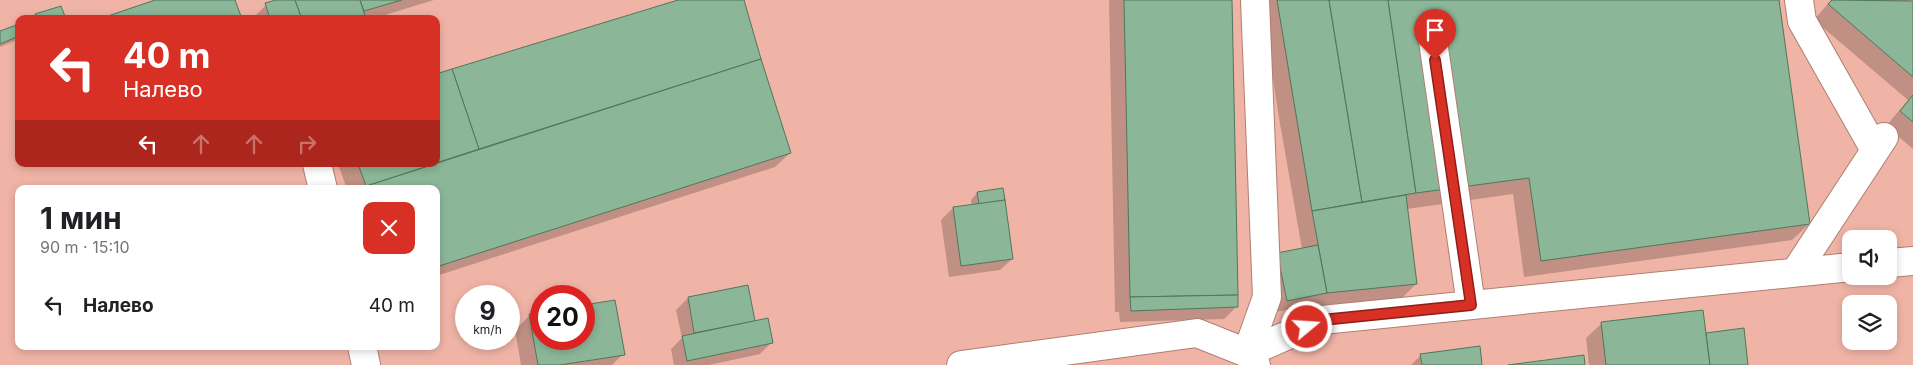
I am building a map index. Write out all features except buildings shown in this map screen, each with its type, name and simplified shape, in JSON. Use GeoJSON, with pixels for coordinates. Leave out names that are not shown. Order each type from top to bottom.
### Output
{"type":"FeatureCollection","features":[{"type":"Feature","properties":{"kind":"street"},"geometry":{"type":"LineString","coordinates":[[1252,359],[1267,296],[1256,0]]}},
{"type":"Feature","properties":{"kind":"street"},"geometry":{"type":"LineString","coordinates":[[1796,272],[1880,144],[1802,20],[1799,0]]}},
{"type":"Feature","properties":{"kind":"street"},"geometry":{"type":"LineString","coordinates":[[1432,41],[1471,305]]}},
{"type":"Feature","properties":{"kind":"street"},"geometry":{"type":"LineString","coordinates":[[318,167],[322,185]]}},
{"type":"Feature","properties":{"kind":"street"},"geometry":{"type":"LineString","coordinates":[[1897,262],[1913,261]]}},
{"type":"Feature","properties":{"kind":"street"},"geometry":{"type":"LineString","coordinates":[[1252,359],[1322,320],[1842,267]]}},
{"type":"Feature","properties":{"kind":"street"},"geometry":{"type":"LineString","coordinates":[[961,365],[1197,333],[1252,359]]}},
{"type":"Feature","properties":{"kind":"street"},"geometry":{"type":"LineString","coordinates":[[363,350],[366,365]]}},
{"type":"Feature","properties":{"kind":"shaded area"},"geometry":{"type":"Polygon","coordinates":[[[0,0],[1913,0],[1913,365],[0,365],[0,0]]]}},
{"type":"Feature","properties":{"kind":"route"},"geometry":{"type":"LineString","coordinates":[[1307,327],[1322,320],[1471,305],[1435,60]]}}]}
